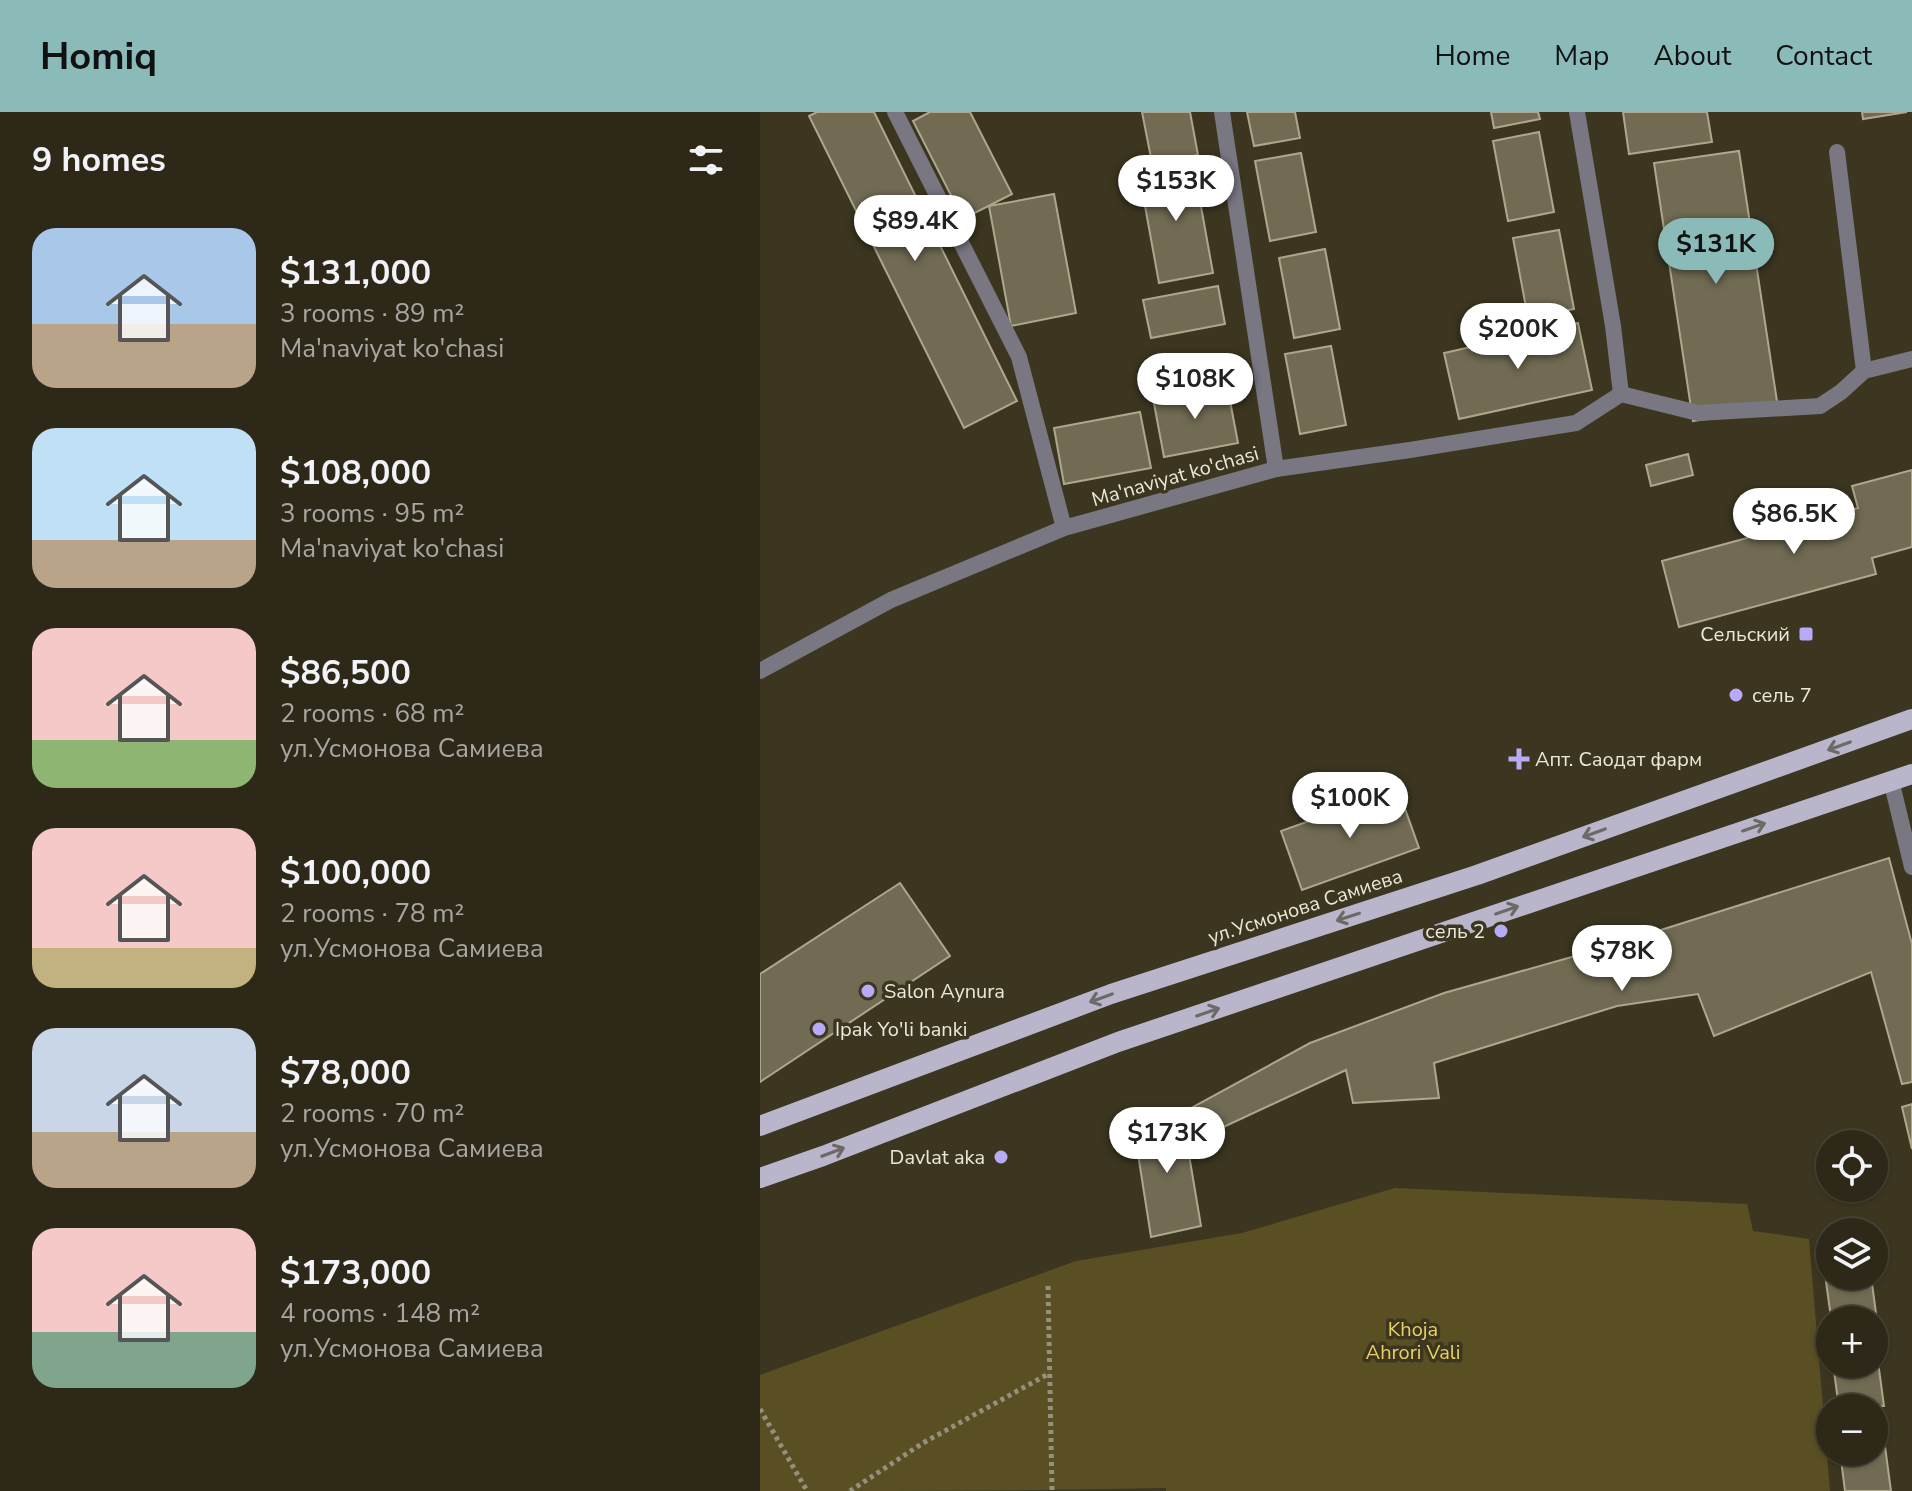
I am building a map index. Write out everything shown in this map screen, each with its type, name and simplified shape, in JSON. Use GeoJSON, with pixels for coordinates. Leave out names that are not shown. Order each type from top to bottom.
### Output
{"type":"FeatureCollection","features":[{"type":"Feature","properties":{"kind":"main road","name":"ул.Усмонова Самиева"},"geometry":{"type":"LineString","coordinates":[[760,1126],[1111,994],[1477,875],[1912,719]]}},
{"type":"Feature","properties":{"kind":"main road"},"geometry":{"type":"LineString","coordinates":[[760,1178],[1118,1042],[1912,774]]}},
{"type":"Feature","properties":{"kind":"street"},"geometry":{"type":"LineString","coordinates":[[895,112],[1019,357],[1064,528]]}},
{"type":"Feature","properties":{"kind":"street"},"geometry":{"type":"LineString","coordinates":[[1222,112],[1276,469]]}},
{"type":"Feature","properties":{"kind":"street"},"geometry":{"type":"LineString","coordinates":[[1577,112],[1613,326],[1621,394],[1698,413],[1820,406],[1864,371],[1912,359]]}},
{"type":"Feature","properties":{"kind":"street"},"geometry":{"type":"LineString","coordinates":[[1837,152],[1864,371]]}},
{"type":"Feature","properties":{"kind":"street","name":"Ma'naviyat ko'chasi"},"geometry":{"type":"LineString","coordinates":[[760,671],[891,600],[1064,528],[1276,469],[1576,423],[1621,394]]}},
{"type":"Feature","properties":{"kind":"street"},"geometry":{"type":"LineString","coordinates":[[1891,780],[1912,867]]}},
{"type":"Feature","properties":{"kind":"path"},"geometry":{"type":"LineString","coordinates":[[1048,1286],[1052,1491]]}},
{"type":"Feature","properties":{"kind":"path"},"geometry":{"type":"LineString","coordinates":[[850,1491],[923,1443],[1050,1373]]}},
{"type":"Feature","properties":{"kind":"path"},"geometry":{"type":"LineString","coordinates":[[760,1409],[807,1491]]}},
{"type":"Feature","properties":{"kind":"green space","name":"Khoja Ahrori Vali"},"geometry":{"type":"Polygon","coordinates":[[[1395,1188],[1747,1204],[1753,1231],[1809,1239],[1816,1323],[1816,1378],[1821,1378],[1822,1394],[1816,1394],[1816,1466],[1828,1466],[1830,1491],[1166,1491],[1166,1488],[760,1491],[760,1375],[1076,1261],[1242,1233],[1395,1188]]]}},
{"type":"Feature","properties":{"kind":"building"},"geometry":{"type":"Polygon","coordinates":[[[817,112],[874,112],[1017,401],[964,428],[809,116],[817,112]]]}},
{"type":"Feature","properties":{"kind":"building"},"geometry":{"type":"Polygon","coordinates":[[[930,112],[970,112],[1012,194],[963,219],[913,121],[930,112]]]}},
{"type":"Feature","properties":{"kind":"building"},"geometry":{"type":"Polygon","coordinates":[[[1142,112],[1190,112],[1198,155],[1152,163],[1142,112]]]}},
{"type":"Feature","properties":{"kind":"building"},"geometry":{"type":"Polygon","coordinates":[[[1247,112],[1295,112],[1300,138],[1254,146],[1247,112]]]}},
{"type":"Feature","properties":{"kind":"building"},"geometry":{"type":"Polygon","coordinates":[[[1491,112],[1538,112],[1540,119],[1494,128],[1491,112]]]}},
{"type":"Feature","properties":{"kind":"building"},"geometry":{"type":"Polygon","coordinates":[[[1623,112],[1707,112],[1712,142],[1629,154],[1623,112]]]}},
{"type":"Feature","properties":{"kind":"building"},"geometry":{"type":"Polygon","coordinates":[[[1862,112],[1907,112],[1863,119],[1862,112]]]}},
{"type":"Feature","properties":{"kind":"building"},"geometry":{"type":"Polygon","coordinates":[[[1539,132],[1554,212],[1508,221],[1493,141],[1539,132]]]}},
{"type":"Feature","properties":{"kind":"building"},"geometry":{"type":"Polygon","coordinates":[[[1739,151],[1778,408],[1693,421],[1654,163],[1739,151]]]}},
{"type":"Feature","properties":{"kind":"building"},"geometry":{"type":"Polygon","coordinates":[[[1301,153],[1316,232],[1270,241],[1255,161],[1301,153]]]}},
{"type":"Feature","properties":{"kind":"building"},"geometry":{"type":"Polygon","coordinates":[[[1193,162],[1213,273],[1159,283],[1139,173],[1193,162]]]}},
{"type":"Feature","properties":{"kind":"building"},"geometry":{"type":"Polygon","coordinates":[[[1054,194],[1076,313],[1011,326],[989,206],[1054,194]]]}},
{"type":"Feature","properties":{"kind":"building"},"geometry":{"type":"Polygon","coordinates":[[[1559,230],[1574,309],[1528,318],[1513,238],[1559,230]]]}},
{"type":"Feature","properties":{"kind":"building"},"geometry":{"type":"Polygon","coordinates":[[[1325,249],[1340,329],[1294,338],[1279,258],[1325,249]]]}},
{"type":"Feature","properties":{"kind":"building"},"geometry":{"type":"Polygon","coordinates":[[[1218,286],[1225,324],[1151,338],[1143,300],[1218,286]]]}},
{"type":"Feature","properties":{"kind":"building"},"geometry":{"type":"Polygon","coordinates":[[[1578,323],[1592,390],[1459,419],[1444,353],[1578,323]]]}},
{"type":"Feature","properties":{"kind":"building"},"geometry":{"type":"Polygon","coordinates":[[[1331,346],[1346,425],[1300,434],[1285,354],[1331,346]]]}},
{"type":"Feature","properties":{"kind":"building"},"geometry":{"type":"Polygon","coordinates":[[[1227,385],[1238,443],[1164,457],[1153,398],[1227,385]]]}},
{"type":"Feature","properties":{"kind":"building"},"geometry":{"type":"Polygon","coordinates":[[[1140,412],[1151,468],[1064,484],[1054,428],[1140,412]]]}},
{"type":"Feature","properties":{"kind":"building"},"geometry":{"type":"Polygon","coordinates":[[[1688,454],[1693,475],[1651,486],[1646,465],[1688,454]]]}},
{"type":"Feature","properties":{"kind":"building"},"geometry":{"type":"Polygon","coordinates":[[[1912,470],[1912,547],[1872,558],[1876,574],[1679,627],[1662,561],[1858,508],[1852,486],[1912,470]]]}},
{"type":"Feature","properties":{"kind":"building"},"geometry":{"type":"Polygon","coordinates":[[[1398,789],[1419,848],[1302,890],[1281,831],[1398,789]]]}},
{"type":"Feature","properties":{"kind":"building"},"geometry":{"type":"Polygon","coordinates":[[[1889,858],[1912,944],[1912,1082],[1902,1084],[1871,972],[1714,1036],[1698,994],[1617,1006],[1434,1063],[1439,1098],[1353,1103],[1346,1070],[1187,1144],[1182,1113],[1310,1043],[1444,993],[1607,947],[1889,858]]]}},
{"type":"Feature","properties":{"kind":"building"},"geometry":{"type":"Polygon","coordinates":[[[900,883],[950,956],[760,1082],[760,974],[900,883]]]}},
{"type":"Feature","properties":{"kind":"building"},"geometry":{"type":"Polygon","coordinates":[[[1912,1104],[1912,1149],[1902,1107],[1912,1104]]]}},
{"type":"Feature","properties":{"kind":"building"},"geometry":{"type":"Polygon","coordinates":[[[1182,1113],[1201,1226],[1151,1237],[1133,1122],[1182,1113]]]}},
{"type":"Feature","properties":{"kind":"building"},"geometry":{"type":"Polygon","coordinates":[[[1827,1290],[1873,1290],[1875,1306],[1829,1306],[1827,1290]]]}},
{"type":"Feature","properties":{"kind":"building"},"geometry":{"type":"Polygon","coordinates":[[[1835,1378],[1880,1378],[1882,1394],[1837,1394],[1835,1378]]]}},
{"type":"Feature","properties":{"kind":"building"},"geometry":{"type":"Polygon","coordinates":[[[1842,1466],[1888,1466],[1891,1491],[1845,1491],[1842,1466]]]}},
{"type":"Feature","properties":{"kind":"place","name":"Сельский"},"geometry":{"type":"Point","coordinates":[1806,634]}},
{"type":"Feature","properties":{"kind":"place","name":"сель 7"},"geometry":{"type":"Point","coordinates":[1736,695]}},
{"type":"Feature","properties":{"kind":"place","name":"Апт. Саодат фарм"},"geometry":{"type":"Point","coordinates":[1519,759]}},
{"type":"Feature","properties":{"kind":"place","name":"сель 2"},"geometry":{"type":"Point","coordinates":[1501,931]}},
{"type":"Feature","properties":{"kind":"place","name":"Salon Aynura"},"geometry":{"type":"Point","coordinates":[868,991]}},
{"type":"Feature","properties":{"kind":"place","name":"Ipak Yo'li banki"},"geometry":{"type":"Point","coordinates":[819,1029]}},
{"type":"Feature","properties":{"kind":"place","name":"Davlat aka"},"geometry":{"type":"Point","coordinates":[1001,1157]}}]}
